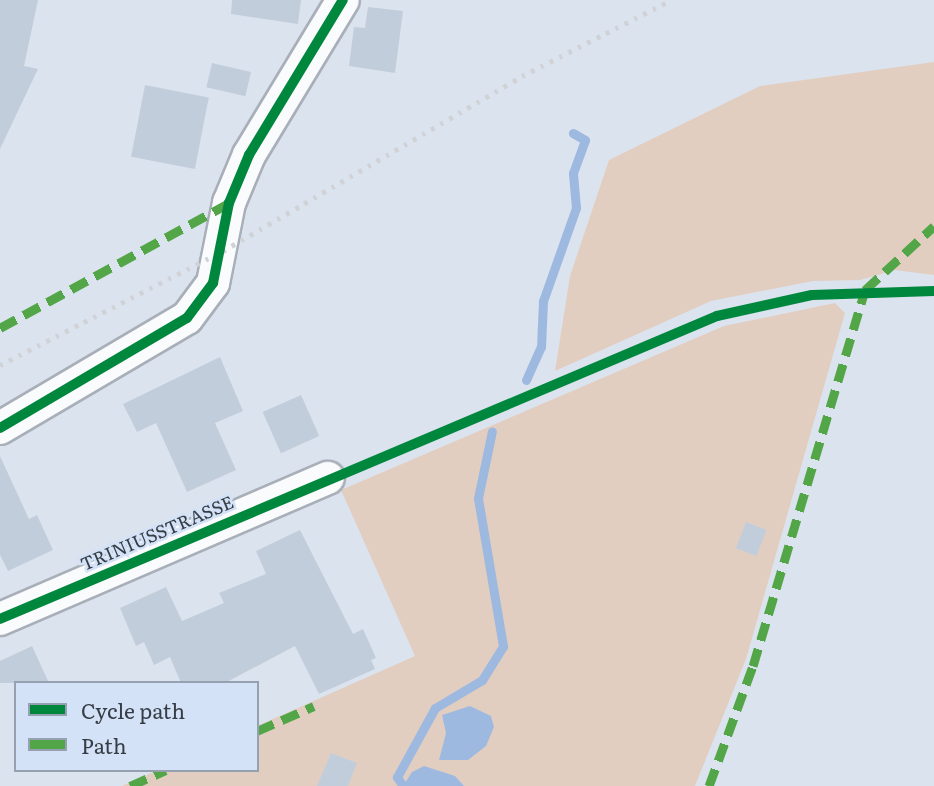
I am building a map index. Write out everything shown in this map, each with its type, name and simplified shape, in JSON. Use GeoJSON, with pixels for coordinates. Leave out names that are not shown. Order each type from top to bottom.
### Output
{"type":"FeatureCollection","features":[{"type":"Feature","properties":{"kind":"street"},"geometry":{"type":"LineString","coordinates":[[0,428],[187,318],[213,283],[229,204],[249,155],[343,0]]}},
{"type":"Feature","properties":{"kind":"street","name":"TRINIUSSTRASSE"},"geometry":{"type":"LineString","coordinates":[[0,619],[328,478]]}},
{"type":"Feature","properties":{"kind":"shaded area"},"geometry":{"type":"Polygon","coordinates":[[[934,62],[934,275],[895,270],[860,280],[813,281],[711,301],[555,371],[570,276],[609,160],[760,86],[934,62]]]}},
{"type":"Feature","properties":{"kind":"shaded area"},"geometry":{"type":"Polygon","coordinates":[[[835,303],[845,313],[746,659],[695,786],[122,786],[154,772],[259,772],[259,725],[415,656],[341,490],[724,326],[835,303]]]}},
{"type":"Feature","properties":{"kind":"water"},"geometry":{"type":"Polygon","coordinates":[[[470,706],[491,716],[494,727],[486,746],[468,760],[439,760],[446,733],[442,715],[470,706]]]}},
{"type":"Feature","properties":{"kind":"water"},"geometry":{"type":"Polygon","coordinates":[[[424,766],[455,776],[464,786],[403,786],[412,772],[424,766]]]}},
{"type":"Feature","properties":{"kind":"building"},"geometry":{"type":"Polygon","coordinates":[[[0,0],[38,0],[24,66],[38,69],[0,149],[0,0]]]}},
{"type":"Feature","properties":{"kind":"building"},"geometry":{"type":"Polygon","coordinates":[[[232,0],[301,0],[298,24],[231,14],[232,0]]]}},
{"type":"Feature","properties":{"kind":"building"},"geometry":{"type":"Polygon","coordinates":[[[368,7],[403,11],[395,73],[349,66],[354,27],[365,28],[368,7]]]}},
{"type":"Feature","properties":{"kind":"building"},"geometry":{"type":"Polygon","coordinates":[[[212,63],[251,72],[245,96],[206,87],[212,63]]]}},
{"type":"Feature","properties":{"kind":"building"},"geometry":{"type":"Polygon","coordinates":[[[145,85],[209,97],[195,169],[131,157],[145,85]]]}},
{"type":"Feature","properties":{"kind":"building"},"geometry":{"type":"Polygon","coordinates":[[[220,357],[243,411],[215,423],[236,470],[187,492],[156,423],[137,432],[123,404],[220,357]]]}},
{"type":"Feature","properties":{"kind":"building"},"geometry":{"type":"Polygon","coordinates":[[[301,395],[319,436],[281,453],[263,412],[301,395]]]}},
{"type":"Feature","properties":{"kind":"building"},"geometry":{"type":"Polygon","coordinates":[[[0,456],[29,519],[37,515],[53,550],[8,571],[0,555],[0,456]]]}},
{"type":"Feature","properties":{"kind":"building"},"geometry":{"type":"Polygon","coordinates":[[[746,522],[767,530],[757,556],[736,548],[746,522]]]}},
{"type":"Feature","properties":{"kind":"building"},"geometry":{"type":"Polygon","coordinates":[[[300,530],[353,634],[363,629],[376,658],[371,660],[375,669],[319,694],[295,646],[229,681],[180,681],[170,657],[154,665],[144,642],[136,646],[120,608],[166,587],[182,621],[224,603],[219,593],[266,574],[256,551],[300,530]]]}},
{"type":"Feature","properties":{"kind":"building"},"geometry":{"type":"Polygon","coordinates":[[[32,646],[48,681],[0,683],[0,661],[32,646]]]}},
{"type":"Feature","properties":{"kind":"building"},"geometry":{"type":"Polygon","coordinates":[[[331,753],[357,763],[348,786],[317,786],[331,753]]]}},
{"type":"Feature","properties":{"kind":"waterway"},"geometry":{"type":"LineString","coordinates":[[526,380],[541,347],[543,301],[576,208],[573,173],[585,140],[573,133]]}},
{"type":"Feature","properties":{"kind":"waterway"},"geometry":{"type":"LineString","coordinates":[[403,786],[397,777],[435,708],[482,680],[503,646],[478,498],[492,431]]}},
{"type":"Feature","properties":{"kind":"railway"},"geometry":{"type":"LineString","coordinates":[[0,365],[223,251],[522,76],[671,0]]}},
{"type":"Feature","properties":{"kind":"marked path"},"geometry":{"type":"LineString","coordinates":[[0,328],[229,203]]}},
{"type":"Feature","properties":{"kind":"marked path"},"geometry":{"type":"LineString","coordinates":[[709,786],[753,666],[865,290],[934,226]]}},
{"type":"Feature","properties":{"kind":"marked path"},"geometry":{"type":"LineString","coordinates":[[259,730],[314,706]]}},
{"type":"Feature","properties":{"kind":"marked path"},"geometry":{"type":"LineString","coordinates":[[130,786],[162,772]]}},
{"type":"Feature","properties":{"kind":"cycle path"},"geometry":{"type":"LineString","coordinates":[[0,428],[187,318],[213,283],[229,203],[249,155],[343,0]]}},
{"type":"Feature","properties":{"kind":"cycle path"},"geometry":{"type":"LineString","coordinates":[[0,619],[717,316],[812,295],[934,291]]}}]}
